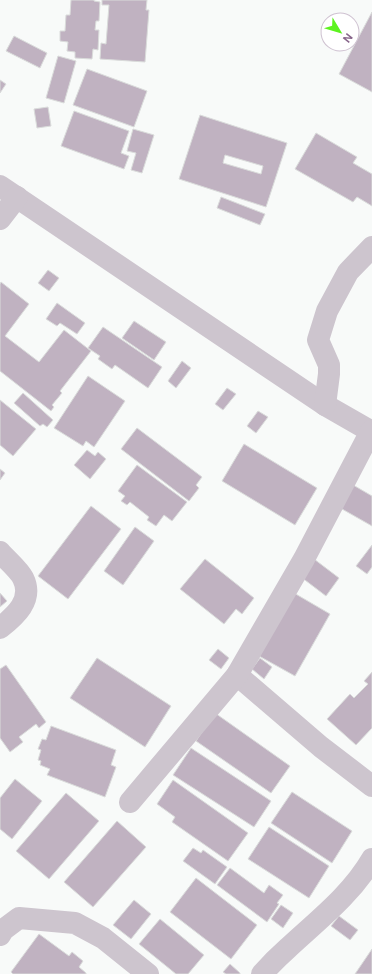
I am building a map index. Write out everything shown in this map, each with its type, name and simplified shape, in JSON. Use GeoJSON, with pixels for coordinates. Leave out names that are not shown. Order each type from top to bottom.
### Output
{"type":"FeatureCollection","features":[{"type":"Feature","properties":{"kind":"street"},"geometry":{"type":"LineString","coordinates":[[0,219],[8,191],[325,405],[372,432],[304,559],[236,674],[130,802]]}},
{"type":"Feature","properties":{"kind":"street"},"geometry":{"type":"LineString","coordinates":[[325,405],[329,365],[318,340],[327,311],[348,272],[372,246]]}},
{"type":"Feature","properties":{"kind":"street"},"geometry":{"type":"LineString","coordinates":[[0,552],[23,578],[27,590],[25,600],[19,611],[0,628]]}},
{"type":"Feature","properties":{"kind":"street"},"geometry":{"type":"LineString","coordinates":[[236,674],[321,747],[372,786]]}},
{"type":"Feature","properties":{"kind":"street"},"geometry":{"type":"LineString","coordinates":[[262,974],[287,948],[320,920],[342,898],[372,859]]}},
{"type":"Feature","properties":{"kind":"street"},"geometry":{"type":"LineString","coordinates":[[0,934],[19,918],[75,923],[103,938],[148,974]]}},
{"type":"Feature","properties":{"kind":"building"},"geometry":{"type":"Polygon","coordinates":[[[71,0],[94,0],[100,2],[99,21],[96,21],[95,30],[99,30],[98,50],[93,49],[92,59],[75,58],[75,52],[67,51],[68,42],[60,41],[60,31],[65,31],[66,15],[70,15],[71,0]]]}},
{"type":"Feature","properties":{"kind":"building"},"geometry":{"type":"Polygon","coordinates":[[[102,0],[147,0],[146,10],[149,10],[145,62],[100,59],[101,43],[106,44],[109,5],[102,5],[102,0]]]}},
{"type":"Feature","properties":{"kind":"building"},"geometry":{"type":"Polygon","coordinates":[[[372,12],[372,92],[339,74],[351,52],[360,52],[360,35],[372,12]]]}},
{"type":"Feature","properties":{"kind":"building"},"geometry":{"type":"Polygon","coordinates":[[[14,36],[47,53],[40,68],[6,51],[14,36]]]}},
{"type":"Feature","properties":{"kind":"building"},"geometry":{"type":"Polygon","coordinates":[[[58,56],[76,61],[64,103],[46,98],[58,56]]]}},
{"type":"Feature","properties":{"kind":"building"},"geometry":{"type":"Polygon","coordinates":[[[87,69],[147,91],[134,127],[73,105],[87,69]]]}},
{"type":"Feature","properties":{"kind":"building"},"geometry":{"type":"Polygon","coordinates":[[[0,80],[6,84],[0,93],[0,80]]]}},
{"type":"Feature","properties":{"kind":"building"},"geometry":{"type":"Polygon","coordinates":[[[48,107],[51,126],[37,128],[34,109],[48,107]]]}},
{"type":"Feature","properties":{"kind":"building"},"geometry":{"type":"Polygon","coordinates":[[[74,111],[129,131],[121,153],[129,156],[124,169],[61,146],[74,111]]]}},
{"type":"Feature","properties":{"kind":"building"},"geometry":{"type":"Polygon","coordinates":[[[200,115],[287,143],[266,207],[179,179],[200,115]],[[225,155],[223,163],[261,174],[263,166],[225,155]]]}},
{"type":"Feature","properties":{"kind":"building"},"geometry":{"type":"Polygon","coordinates":[[[133,129],[154,135],[142,173],[131,170],[136,153],[127,151],[133,129]]]}},
{"type":"Feature","properties":{"kind":"building"},"geometry":{"type":"Polygon","coordinates":[[[316,133],[357,157],[353,163],[372,174],[372,206],[357,197],[353,202],[295,169],[316,133]]]}},
{"type":"Feature","properties":{"kind":"building"},"geometry":{"type":"Polygon","coordinates":[[[221,197],[265,214],[260,225],[217,208],[221,197]]]}},
{"type":"Feature","properties":{"kind":"building"},"geometry":{"type":"Polygon","coordinates":[[[48,270],[59,278],[49,291],[38,283],[48,270]]]}},
{"type":"Feature","properties":{"kind":"building"},"geometry":{"type":"Polygon","coordinates":[[[1,282],[29,304],[5,336],[39,362],[64,330],[91,351],[60,391],[62,393],[52,405],[54,407],[51,411],[0,371],[1,282]]]}},
{"type":"Feature","properties":{"kind":"building"},"geometry":{"type":"Polygon","coordinates":[[[57,303],[85,323],[77,334],[60,323],[57,326],[46,319],[57,303]]]}},
{"type":"Feature","properties":{"kind":"building"},"geometry":{"type":"Polygon","coordinates":[[[134,321],[166,342],[154,360],[122,338],[134,321]]]}},
{"type":"Feature","properties":{"kind":"building"},"geometry":{"type":"Polygon","coordinates":[[[103,327],[162,367],[148,388],[115,365],[112,369],[98,359],[100,356],[88,348],[103,327]]]}},
{"type":"Feature","properties":{"kind":"building"},"geometry":{"type":"Polygon","coordinates":[[[182,361],[191,368],[176,388],[168,381],[182,361]]]}},
{"type":"Feature","properties":{"kind":"building"},"geometry":{"type":"Polygon","coordinates":[[[88,376],[125,401],[94,447],[86,441],[83,446],[54,428],[88,376]]]}},
{"type":"Feature","properties":{"kind":"building"},"geometry":{"type":"Polygon","coordinates":[[[227,388],[236,394],[223,410],[215,404],[227,388]]]}},
{"type":"Feature","properties":{"kind":"building"},"geometry":{"type":"Polygon","coordinates":[[[23,393],[53,420],[47,427],[43,424],[40,426],[14,403],[23,393]]]}},
{"type":"Feature","properties":{"kind":"building"},"geometry":{"type":"Polygon","coordinates":[[[0,400],[36,429],[13,456],[0,445],[0,400]]]}},
{"type":"Feature","properties":{"kind":"building"},"geometry":{"type":"Polygon","coordinates":[[[258,411],[268,417],[256,433],[247,426],[258,411]]]}},
{"type":"Feature","properties":{"kind":"building"},"geometry":{"type":"Polygon","coordinates":[[[137,428],[202,477],[196,485],[199,488],[189,501],[121,449],[137,428]]]}},
{"type":"Feature","properties":{"kind":"building"},"geometry":{"type":"Polygon","coordinates":[[[244,444],[317,488],[295,525],[222,481],[244,444]]]}},
{"type":"Feature","properties":{"kind":"building"},"geometry":{"type":"Polygon","coordinates":[[[87,450],[95,456],[98,452],[106,459],[90,479],[74,465],[87,450]]]}},
{"type":"Feature","properties":{"kind":"building"},"geometry":{"type":"Polygon","coordinates":[[[137,465],[187,502],[172,521],[164,515],[156,526],[147,520],[149,517],[130,502],[127,505],[121,501],[125,496],[118,491],[137,465]]]}},
{"type":"Feature","properties":{"kind":"building"},"geometry":{"type":"Polygon","coordinates":[[[0,469],[5,473],[0,480],[0,469]]]}},
{"type":"Feature","properties":{"kind":"building"},"geometry":{"type":"Polygon","coordinates":[[[348,482],[372,496],[372,526],[335,505],[348,482]]]}},
{"type":"Feature","properties":{"kind":"building"},"geometry":{"type":"Polygon","coordinates":[[[91,506],[121,529],[68,599],[38,576],[91,506]]]}},
{"type":"Feature","properties":{"kind":"building"},"geometry":{"type":"Polygon","coordinates":[[[135,527],[154,541],[123,585],[104,571],[135,527]]]}},
{"type":"Feature","properties":{"kind":"building"},"geometry":{"type":"Polygon","coordinates":[[[372,545],[372,567],[367,574],[356,566],[372,545]]]}},
{"type":"Feature","properties":{"kind":"building"},"geometry":{"type":"Polygon","coordinates":[[[205,559],[254,598],[242,614],[236,609],[224,624],[180,589],[205,559]]]}},
{"type":"Feature","properties":{"kind":"building"},"geometry":{"type":"Polygon","coordinates":[[[314,559],[339,578],[326,596],[301,577],[314,559]]]}},
{"type":"Feature","properties":{"kind":"building"},"geometry":{"type":"Polygon","coordinates":[[[0,593],[7,601],[0,607],[0,593]]]}},
{"type":"Feature","properties":{"kind":"building"},"geometry":{"type":"Polygon","coordinates":[[[294,593],[330,614],[295,676],[259,656],[294,593]]]}},
{"type":"Feature","properties":{"kind":"building"},"geometry":{"type":"Polygon","coordinates":[[[218,649],[229,658],[221,669],[209,660],[218,649]]]}},
{"type":"Feature","properties":{"kind":"building"},"geometry":{"type":"Polygon","coordinates":[[[97,658],[171,706],[145,747],[70,698],[97,658]]]}},
{"type":"Feature","properties":{"kind":"building"},"geometry":{"type":"Polygon","coordinates":[[[260,658],[272,667],[264,679],[252,669],[260,658]]]}},
{"type":"Feature","properties":{"kind":"building"},"geometry":{"type":"Polygon","coordinates":[[[6,665],[46,722],[39,728],[36,724],[19,737],[23,742],[10,752],[0,738],[0,669],[6,665]]]}},
{"type":"Feature","properties":{"kind":"building"},"geometry":{"type":"Polygon","coordinates":[[[372,672],[372,728],[356,745],[327,719],[350,694],[354,698],[368,684],[364,681],[372,672]]]}},
{"type":"Feature","properties":{"kind":"building"},"geometry":{"type":"Polygon","coordinates":[[[215,713],[290,766],[271,793],[196,741],[215,713]]]}},
{"type":"Feature","properties":{"kind":"building"},"geometry":{"type":"Polygon","coordinates":[[[51,726],[116,750],[111,765],[116,767],[105,797],[47,775],[50,769],[40,765],[41,761],[38,760],[41,750],[38,749],[42,739],[46,740],[51,726]]]}},
{"type":"Feature","properties":{"kind":"building"},"geometry":{"type":"Polygon","coordinates":[[[191,748],[271,801],[254,827],[173,775],[191,748]]]}},
{"type":"Feature","properties":{"kind":"building"},"geometry":{"type":"Polygon","coordinates":[[[15,779],[42,801],[12,839],[0,829],[0,798],[15,779]]]}},
{"type":"Feature","properties":{"kind":"building"},"geometry":{"type":"Polygon","coordinates":[[[173,780],[248,833],[228,861],[172,822],[175,817],[157,804],[173,780]]]}},
{"type":"Feature","properties":{"kind":"building"},"geometry":{"type":"Polygon","coordinates":[[[292,792],[352,831],[332,863],[271,823],[292,792]]]}},
{"type":"Feature","properties":{"kind":"building"},"geometry":{"type":"Polygon","coordinates":[[[66,793],[99,821],[49,879],[16,851],[66,793]]]}},
{"type":"Feature","properties":{"kind":"building"},"geometry":{"type":"Polygon","coordinates":[[[117,821],[146,847],[93,907],[64,882],[117,821]]]}},
{"type":"Feature","properties":{"kind":"building"},"geometry":{"type":"Polygon","coordinates":[[[269,827],[329,866],[309,898],[248,859],[269,827]]]}},
{"type":"Feature","properties":{"kind":"building"},"geometry":{"type":"Polygon","coordinates":[[[193,848],[201,853],[203,850],[227,867],[215,884],[183,861],[193,848]]]}},
{"type":"Feature","properties":{"kind":"building"},"geometry":{"type":"Polygon","coordinates":[[[230,868],[264,893],[269,885],[283,895],[267,922],[217,885],[230,868]]]}},
{"type":"Feature","properties":{"kind":"building"},"geometry":{"type":"Polygon","coordinates":[[[196,878],[257,925],[231,959],[170,912],[196,878]]]}},
{"type":"Feature","properties":{"kind":"building"},"geometry":{"type":"Polygon","coordinates":[[[134,900],[151,914],[131,939],[113,925],[134,900]]]}},
{"type":"Feature","properties":{"kind":"building"},"geometry":{"type":"Polygon","coordinates":[[[281,905],[293,913],[283,928],[271,919],[281,905]]]}},
{"type":"Feature","properties":{"kind":"building"},"geometry":{"type":"Polygon","coordinates":[[[339,916],[358,930],[350,940],[331,926],[339,916]]]}},
{"type":"Feature","properties":{"kind":"building"},"geometry":{"type":"Polygon","coordinates":[[[160,919],[204,955],[188,974],[176,974],[139,944],[160,919]]]}},
{"type":"Feature","properties":{"kind":"building"},"geometry":{"type":"Polygon","coordinates":[[[39,934],[69,956],[72,952],[83,961],[79,967],[86,974],[13,974],[11,972],[39,934]]]}},
{"type":"Feature","properties":{"kind":"building"},"geometry":{"type":"Polygon","coordinates":[[[372,949],[372,974],[355,974],[372,949]]]}},
{"type":"Feature","properties":{"kind":"building"},"geometry":{"type":"Polygon","coordinates":[[[230,964],[240,974],[226,974],[223,972],[230,964]]]}}]}
